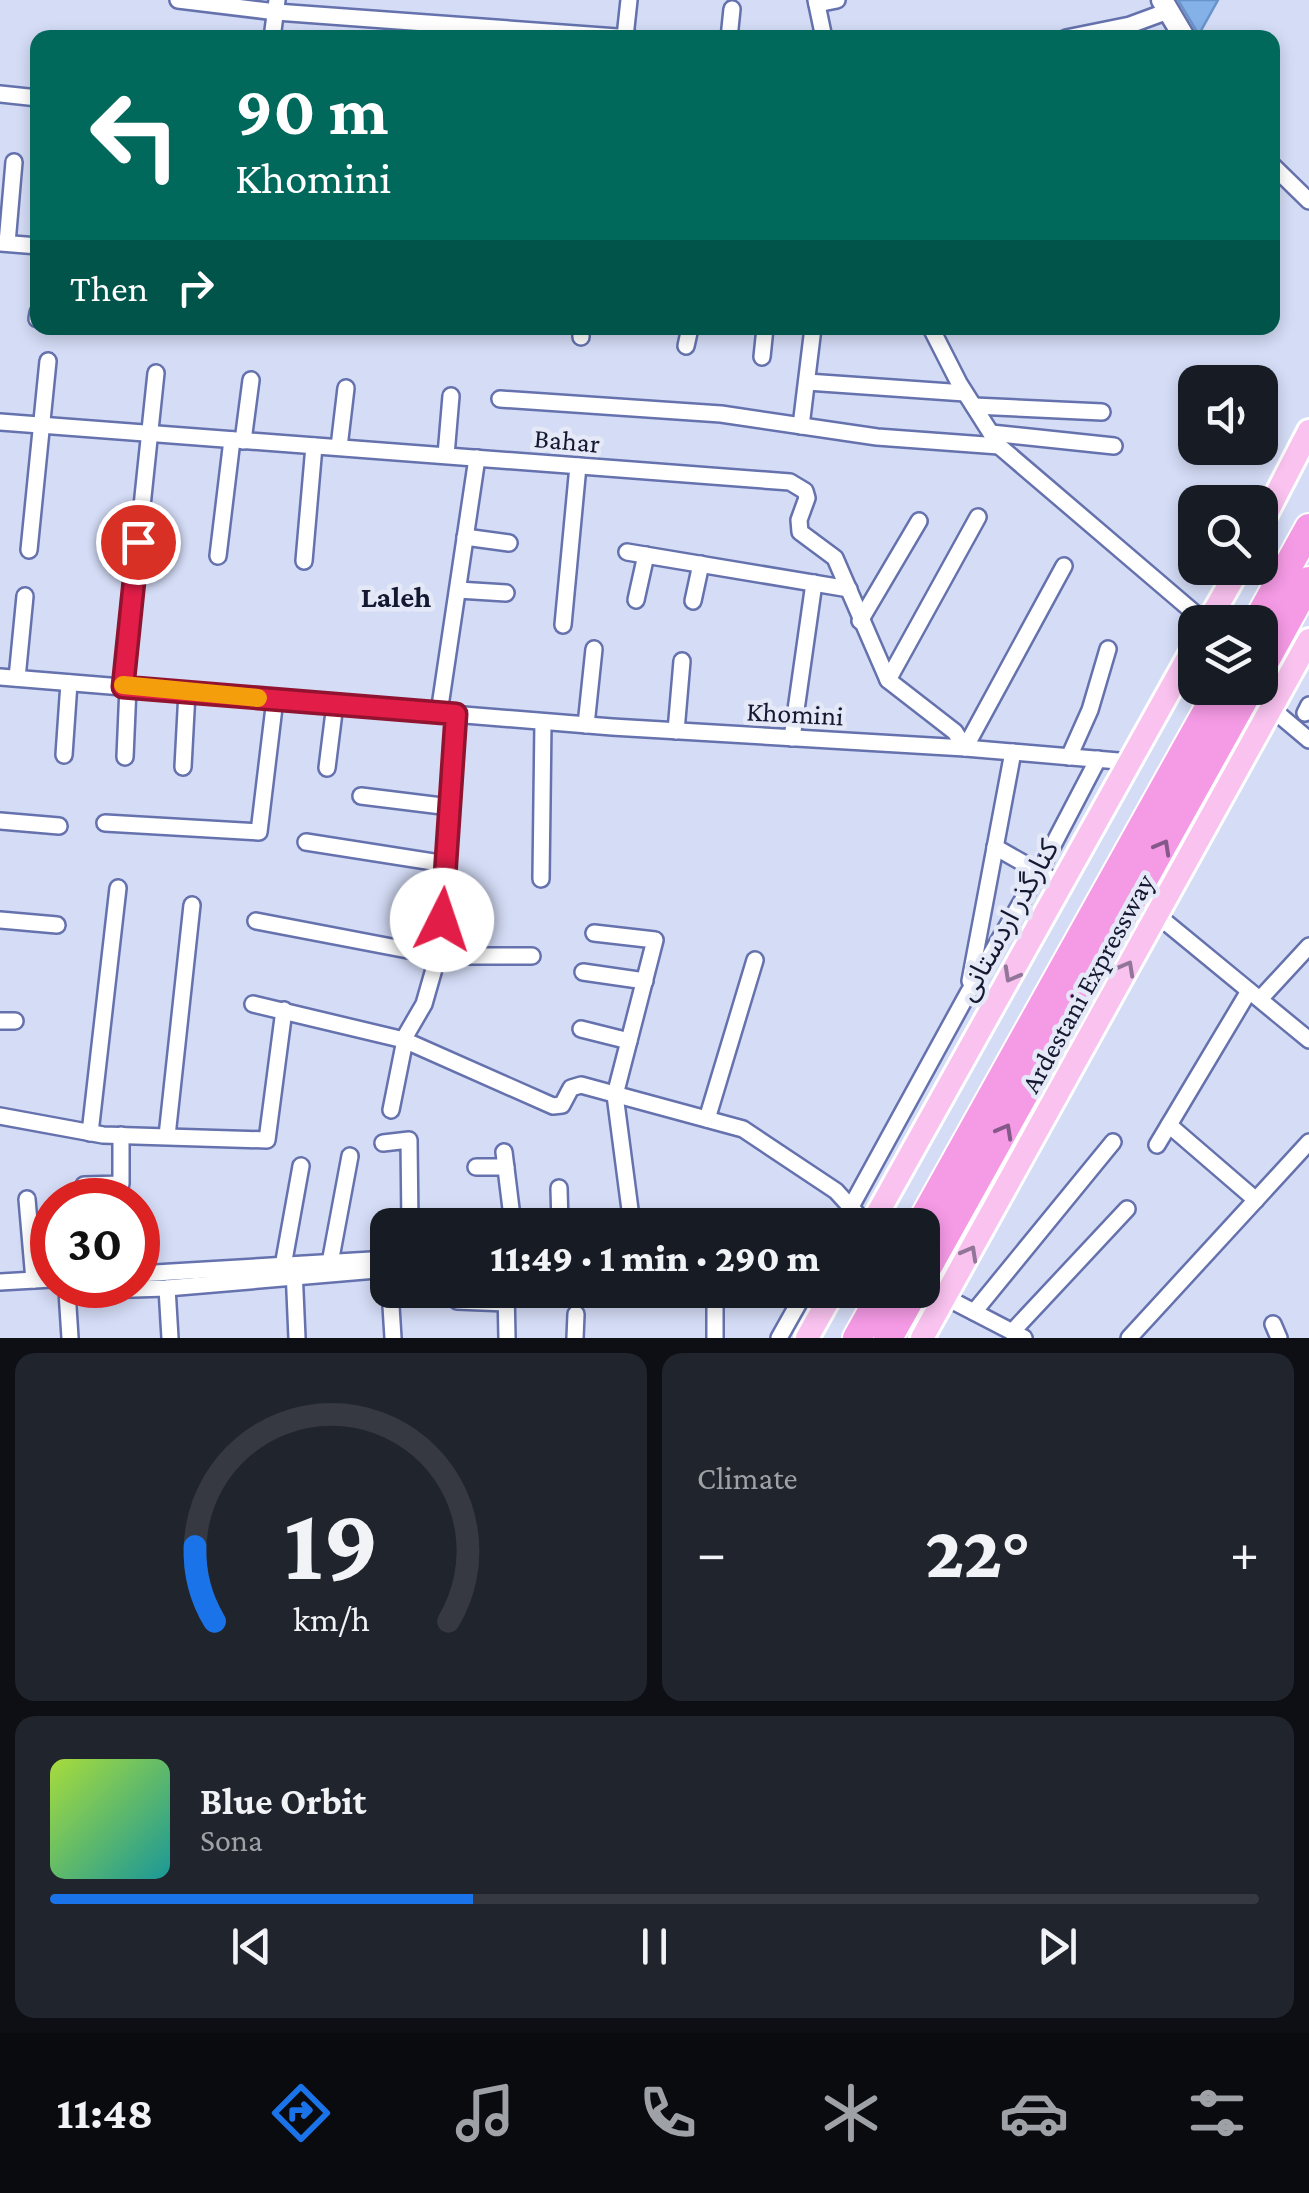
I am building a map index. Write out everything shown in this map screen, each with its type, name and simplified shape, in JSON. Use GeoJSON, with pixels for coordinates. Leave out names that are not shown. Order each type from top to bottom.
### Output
{"type":"FeatureCollection","features":[{"type":"Feature","properties":{"kind":"highway"},"geometry":{"type":"LineString","coordinates":[[1266,605],[1309,528]]}},
{"type":"Feature","properties":{"kind":"highway"},"geometry":{"type":"LineString","coordinates":[[1278,637],[1309,581]]}},
{"type":"Feature","properties":{"kind":"highway"},"geometry":{"type":"LineString","coordinates":[[1278,641],[1309,592]]}},
{"type":"Feature","properties":{"kind":"highway","name":"Ardestani Expressway"},"geometry":{"type":"LineString","coordinates":[[929,1208],[1211,705]]}},
{"type":"Feature","properties":{"kind":"highway","name":"Ardestani Expressway"},"geometry":{"type":"LineString","coordinates":[[940,1233],[1240,705]]}},
{"type":"Feature","properties":{"kind":"highway","name":"Ardestani Expressway"},"geometry":{"type":"LineString","coordinates":[[857,1338],[888,1308]]}},
{"type":"Feature","properties":{"kind":"highway","name":"Ardestani Expressway"},"geometry":{"type":"LineString","coordinates":[[890,1338],[901,1308]]}},
{"type":"Feature","properties":{"kind":"main road"},"geometry":{"type":"LineString","coordinates":[[1278,491],[1309,430]]}},
{"type":"Feature","properties":{"kind":"main road"},"geometry":{"type":"LineString","coordinates":[[922,1338],[1309,640]]}},
{"type":"Feature","properties":{"kind":"main road","name":"کنارگذر اردستانی"},"geometry":{"type":"LineString","coordinates":[[879,1208],[1178,676]]}},
{"type":"Feature","properties":{"kind":"main road"},"geometry":{"type":"LineString","coordinates":[[807,1338],[824,1308]]}},
{"type":"Feature","properties":{"kind":"street"},"geometry":{"type":"LineString","coordinates":[[178,0],[549,30]]}},
{"type":"Feature","properties":{"kind":"street"},"geometry":{"type":"LineString","coordinates":[[628,30],[629,0]]}},
{"type":"Feature","properties":{"kind":"street"},"geometry":{"type":"LineString","coordinates":[[822,30],[817,2],[837,0]]}},
{"type":"Feature","properties":{"kind":"street"},"geometry":{"type":"LineString","coordinates":[[1103,30],[1130,24],[1165,6],[1180,30]]}},
{"type":"Feature","properties":{"kind":"street"},"geometry":{"type":"LineString","coordinates":[[730,30],[732,9]]}},
{"type":"Feature","properties":{"kind":"street"},"geometry":{"type":"LineString","coordinates":[[0,94],[30,97]]}},
{"type":"Feature","properties":{"kind":"street"},"geometry":{"type":"LineString","coordinates":[[14,162],[3,243],[30,245]]}},
{"type":"Feature","properties":{"kind":"street"},"geometry":{"type":"LineString","coordinates":[[1280,173],[1309,201]]}},
{"type":"Feature","properties":{"kind":"street"},"geometry":{"type":"LineString","coordinates":[[686,346],[688,335]]}},
{"type":"Feature","properties":{"kind":"street"},"geometry":{"type":"LineString","coordinates":[[762,357],[764,335]]}},
{"type":"Feature","properties":{"kind":"street"},"geometry":{"type":"LineString","coordinates":[[801,426],[812,335]]}},
{"type":"Feature","properties":{"kind":"street"},"geometry":{"type":"LineString","coordinates":[[935,335],[995,440],[1186,605]]}},
{"type":"Feature","properties":{"kind":"street"},"geometry":{"type":"LineString","coordinates":[[29,550],[48,361]]}},
{"type":"Feature","properties":{"kind":"street"},"geometry":{"type":"LineString","coordinates":[[126,758],[126,687],[156,374]]}},
{"type":"Feature","properties":{"kind":"street"},"geometry":{"type":"LineString","coordinates":[[218,556],[251,380]]}},
{"type":"Feature","properties":{"kind":"street"},"geometry":{"type":"LineString","coordinates":[[806,382],[1102,412]]}},
{"type":"Feature","properties":{"kind":"street"},"geometry":{"type":"LineString","coordinates":[[339,447],[346,388]]}},
{"type":"Feature","properties":{"kind":"street"},"geometry":{"type":"LineString","coordinates":[[446,455],[451,396]]}},
{"type":"Feature","properties":{"kind":"street"},"geometry":{"type":"LineString","coordinates":[[500,399],[721,414],[876,436],[1114,446]]}},
{"type":"Feature","properties":{"kind":"street","name":"Bahar"},"geometry":{"type":"LineString","coordinates":[[0,422],[790,482],[808,498],[799,520],[800,532],[835,558],[888,680],[955,732],[965,748]]}},
{"type":"Feature","properties":{"kind":"street"},"geometry":{"type":"LineString","coordinates":[[304,561],[314,446]]}},
{"type":"Feature","properties":{"kind":"street"},"geometry":{"type":"LineString","coordinates":[[439,712],[477,458]]}},
{"type":"Feature","properties":{"kind":"street"},"geometry":{"type":"LineString","coordinates":[[563,625],[578,466]]}},
{"type":"Feature","properties":{"kind":"street"},"geometry":{"type":"LineString","coordinates":[[888,680],[978,517]]}},
{"type":"Feature","properties":{"kind":"street"},"geometry":{"type":"LineString","coordinates":[[860,621],[919,521]]}},
{"type":"Feature","properties":{"kind":"street"},"geometry":{"type":"LineString","coordinates":[[465,538],[508,543]]}},
{"type":"Feature","properties":{"kind":"street"},"geometry":{"type":"LineString","coordinates":[[627,552],[849,589]]}},
{"type":"Feature","properties":{"kind":"street"},"geometry":{"type":"LineString","coordinates":[[636,600],[646,555]]}},
{"type":"Feature","properties":{"kind":"street"},"geometry":{"type":"LineString","coordinates":[[694,602],[701,564]]}},
{"type":"Feature","properties":{"kind":"street"},"geometry":{"type":"LineString","coordinates":[[965,748],[1064,566]]}},
{"type":"Feature","properties":{"kind":"street"},"geometry":{"type":"LineString","coordinates":[[792,738],[814,583]]}},
{"type":"Feature","properties":{"kind":"street"},"geometry":{"type":"LineString","coordinates":[[458,590],[506,593]]}},
{"type":"Feature","properties":{"kind":"street"},"geometry":{"type":"LineString","coordinates":[[18,678],[25,596]]}},
{"type":"Feature","properties":{"kind":"street"},"geometry":{"type":"LineString","coordinates":[[1069,756],[1090,710],[1108,648]]}},
{"type":"Feature","properties":{"kind":"street"},"geometry":{"type":"LineString","coordinates":[[586,725],[594,649]]}},
{"type":"Feature","properties":{"kind":"street"},"geometry":{"type":"LineString","coordinates":[[676,731],[682,661]]}},
{"type":"Feature","properties":{"kind":"street","name":"Khomini"},"geometry":{"type":"LineString","coordinates":[[0,677],[544,722],[1130,762]]}},
{"type":"Feature","properties":{"kind":"street"},"geometry":{"type":"LineString","coordinates":[[64,755],[69,682]]}},
{"type":"Feature","properties":{"kind":"street"},"geometry":{"type":"LineString","coordinates":[[183,767],[188,692]]}},
{"type":"Feature","properties":{"kind":"street"},"geometry":{"type":"LineString","coordinates":[[105,823],[259,832],[276,699]]}},
{"type":"Feature","properties":{"kind":"street"},"geometry":{"type":"LineString","coordinates":[[326,768],[334,704]]}},
{"type":"Feature","properties":{"kind":"street"},"geometry":{"type":"LineString","coordinates":[[1271,708],[1309,740]]}},
{"type":"Feature","properties":{"kind":"street"},"geometry":{"type":"LineString","coordinates":[[391,1110],[404,1040],[424,1004],[438,956],[456,714]]}},
{"type":"Feature","properties":{"kind":"street"},"geometry":{"type":"LineString","coordinates":[[541,879],[544,722]]}},
{"type":"Feature","properties":{"kind":"street"},"geometry":{"type":"LineString","coordinates":[[967,995],[1013,752]]}},
{"type":"Feature","properties":{"kind":"street"},"geometry":{"type":"LineString","coordinates":[[253,1004],[404,1040],[552,1106],[562,1104],[571,1088],[580,1085],[743,1129],[836,1191],[851,1208],[967,995],[1040,872],[1098,759]]}},
{"type":"Feature","properties":{"kind":"street"},"geometry":{"type":"LineString","coordinates":[[361,796],[450,808]]}},
{"type":"Feature","properties":{"kind":"street"},"geometry":{"type":"LineString","coordinates":[[0,821],[58,826]]}},
{"type":"Feature","properties":{"kind":"street"},"geometry":{"type":"LineString","coordinates":[[306,842],[446,864]]}},
{"type":"Feature","properties":{"kind":"street"},"geometry":{"type":"LineString","coordinates":[[996,847],[1061,884]]}},
{"type":"Feature","properties":{"kind":"street"},"geometry":{"type":"LineString","coordinates":[[90,1133],[118,888]]}},
{"type":"Feature","properties":{"kind":"street"},"geometry":{"type":"LineString","coordinates":[[166,1136],[192,905]]}},
{"type":"Feature","properties":{"kind":"street"},"geometry":{"type":"LineString","coordinates":[[1157,915],[1303,1034],[1309,1015]]}},
{"type":"Feature","properties":{"kind":"street"},"geometry":{"type":"LineString","coordinates":[[0,920],[57,924]]}},
{"type":"Feature","properties":{"kind":"street"},"geometry":{"type":"LineString","coordinates":[[256,921],[438,956],[532,956]]}},
{"type":"Feature","properties":{"kind":"street"},"geometry":{"type":"LineString","coordinates":[[594,933],[655,940],[615,1095],[630,1208]]}},
{"type":"Feature","properties":{"kind":"street"},"geometry":{"type":"LineString","coordinates":[[1157,1145],[1255,995],[1309,946]]}},
{"type":"Feature","properties":{"kind":"street"},"geometry":{"type":"LineString","coordinates":[[706,1119],[755,960]]}},
{"type":"Feature","properties":{"kind":"street"},"geometry":{"type":"LineString","coordinates":[[583,972],[644,980]]}},
{"type":"Feature","properties":{"kind":"street"},"geometry":{"type":"LineString","coordinates":[[0,1116],[122,1136],[266,1140],[284,1010]]}},
{"type":"Feature","properties":{"kind":"street"},"geometry":{"type":"LineString","coordinates":[[581,1029],[629,1041]]}},
{"type":"Feature","properties":{"kind":"street"},"geometry":{"type":"LineString","coordinates":[[919,1084],[945,1092]]}},
{"type":"Feature","properties":{"kind":"street"},"geometry":{"type":"LineString","coordinates":[[1169,1124],[1256,1200]]}},
{"type":"Feature","properties":{"kind":"street"},"geometry":{"type":"LineString","coordinates":[[121,1178],[122,1136]]}},
{"type":"Feature","properties":{"kind":"street"},"geometry":{"type":"LineString","coordinates":[[383,1142],[409,1140],[410,1208]]}},
{"type":"Feature","properties":{"kind":"street"},"geometry":{"type":"LineString","coordinates":[[974,1312],[1112,1142]]}},
{"type":"Feature","properties":{"kind":"street"},"geometry":{"type":"LineString","coordinates":[[1128,1338],[1309,1142]]}},
{"type":"Feature","properties":{"kind":"street"},"geometry":{"type":"LineString","coordinates":[[330,1263],[350,1156]]}},
{"type":"Feature","properties":{"kind":"street"},"geometry":{"type":"LineString","coordinates":[[476,1168],[505,1160],[511,1208]]}},
{"type":"Feature","properties":{"kind":"street"},"geometry":{"type":"LineString","coordinates":[[297,1338],[290,1269],[301,1166]]}},
{"type":"Feature","properties":{"kind":"street"},"geometry":{"type":"LineString","coordinates":[[559,1188],[560,1208]]}},
{"type":"Feature","properties":{"kind":"street"},"geometry":{"type":"LineString","coordinates":[[27,1198],[30,1233]]}},
{"type":"Feature","properties":{"kind":"street"},"geometry":{"type":"LineString","coordinates":[[945,1297],[1018,1335],[1127,1209]]}},
{"type":"Feature","properties":{"kind":"street"},"geometry":{"type":"LineString","coordinates":[[70,1338],[67,1292],[167,1288],[370,1260]]}},
{"type":"Feature","properties":{"kind":"street"},"geometry":{"type":"LineString","coordinates":[[160,1273],[370,1269]]}},
{"type":"Feature","properties":{"kind":"street"},"geometry":{"type":"LineString","coordinates":[[0,1282],[30,1280]]}},
{"type":"Feature","properties":{"kind":"street"},"geometry":{"type":"LineString","coordinates":[[167,1288],[170,1338]]}},
{"type":"Feature","properties":{"kind":"street"},"geometry":{"type":"LineString","coordinates":[[392,1308],[394,1338]]}},
{"type":"Feature","properties":{"kind":"street"},"geometry":{"type":"LineString","coordinates":[[506,1308],[507,1338]]}},
{"type":"Feature","properties":{"kind":"street"},"geometry":{"type":"LineString","coordinates":[[714,1308],[715,1338]]}},
{"type":"Feature","properties":{"kind":"street"},"geometry":{"type":"LineString","coordinates":[[780,1338],[796,1308]]}},
{"type":"Feature","properties":{"kind":"street"},"geometry":{"type":"LineString","coordinates":[[575,1338],[576,1314]]}},
{"type":"Feature","properties":{"kind":"building"},"geometry":{"type":"Polygon","coordinates":[[[1178,0],[1218,0],[1201,30],[1196,30],[1178,0]]]}},
{"type":"Feature","properties":{"kind":"slow traffic"},"geometry":{"type":"LineString","coordinates":[[123,685],[258,698]]}},
{"type":"Feature","properties":{"kind":"district","name":"Laleh"},"geometry":{"type":"Point","coordinates":[396,597]}},
{"type":"Feature","properties":{"kind":"route"},"geometry":{"type":"LineString","coordinates":[[138,542],[123,687],[456,714],[442,920]]}}]}
